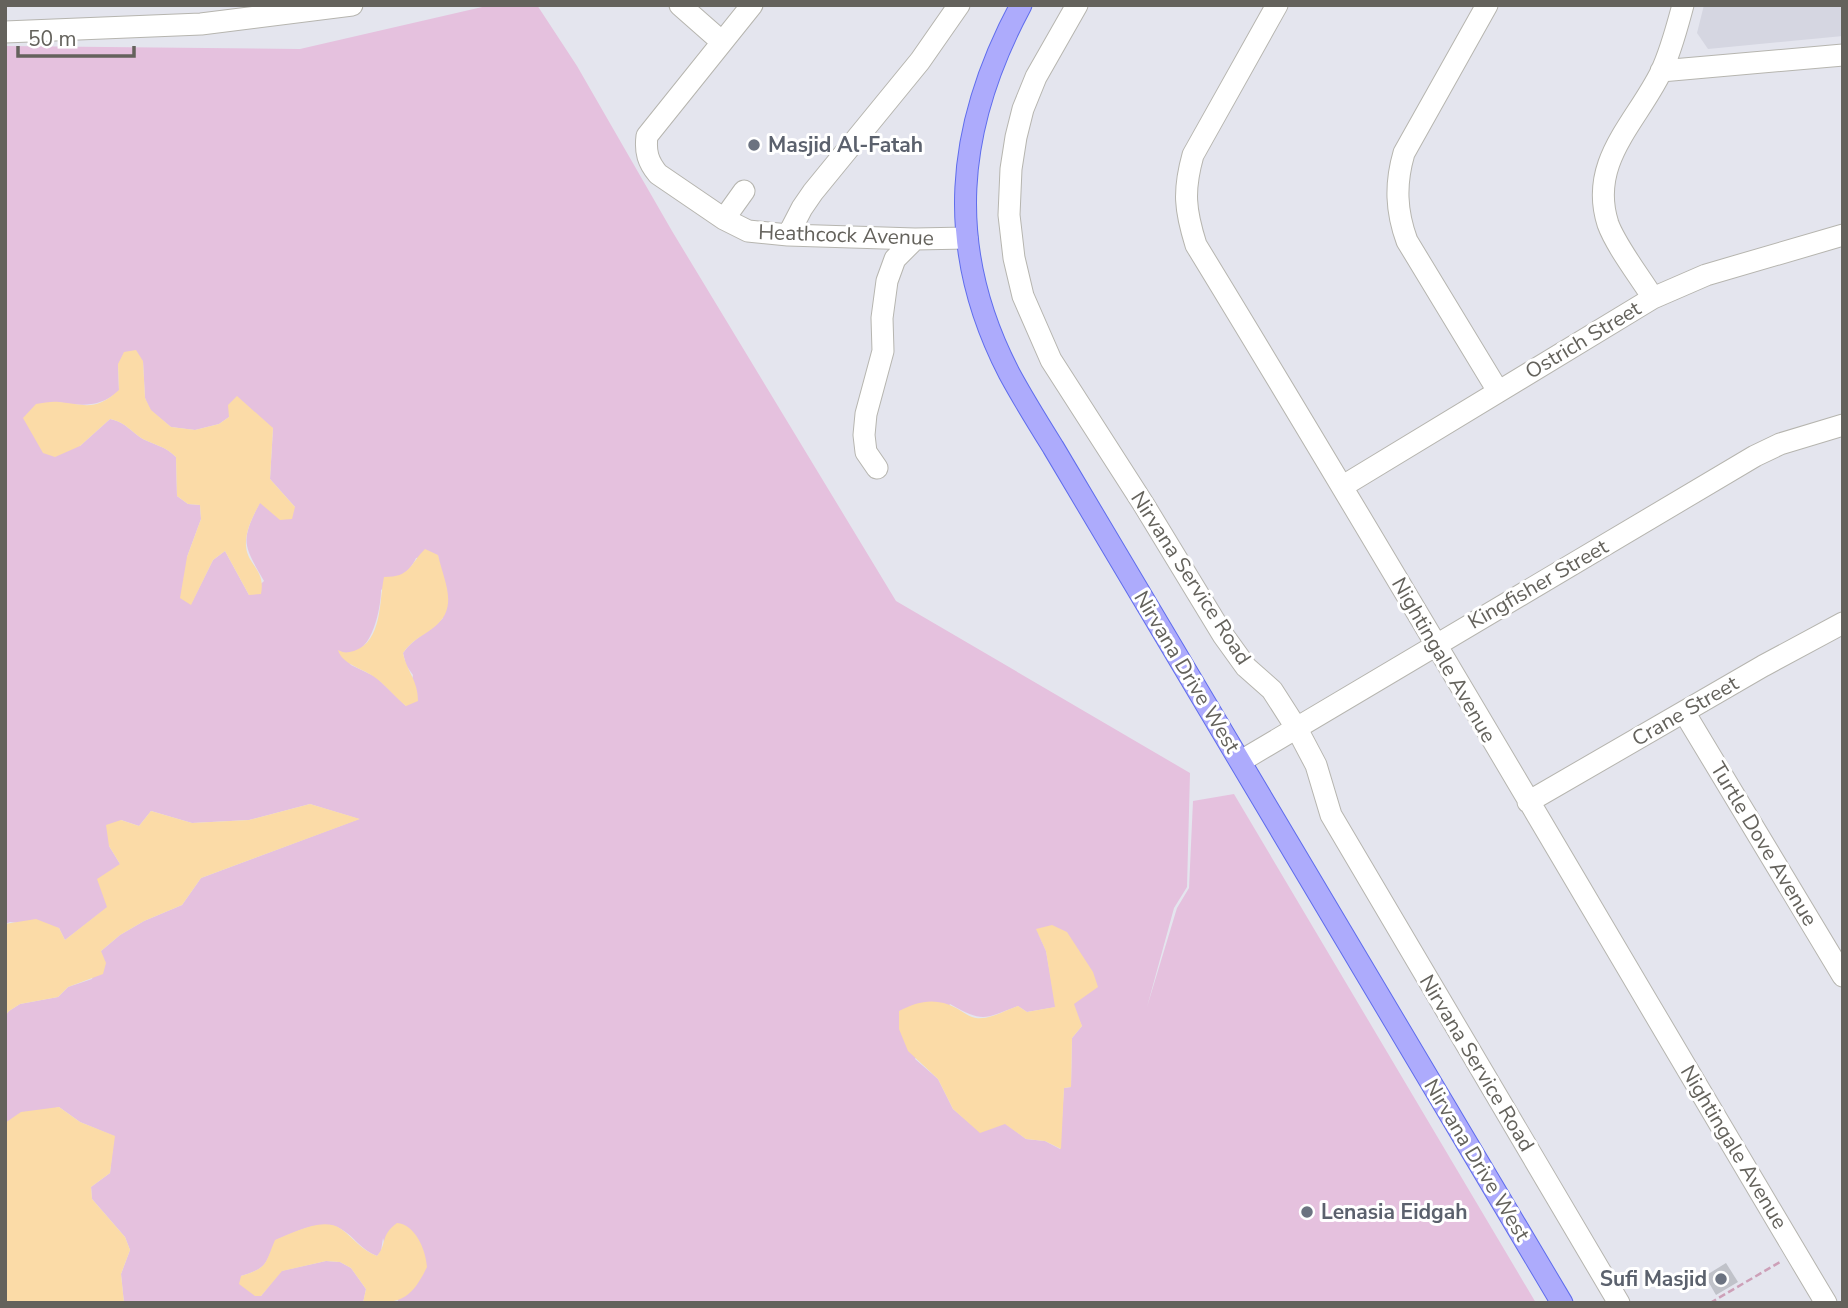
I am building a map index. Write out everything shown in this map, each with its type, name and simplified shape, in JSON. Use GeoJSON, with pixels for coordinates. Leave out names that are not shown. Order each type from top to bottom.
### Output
{"type":"FeatureCollection","features":[{"type":"Feature","properties":{"kind":"main road","name":"Nirvana Drive West"},"geometry":{"type":"LineString","coordinates":[[1021,5],[994,59],[973,126],[965,171],[967,239],[984,315],[1009,373],[1562,1303]]}},
{"type":"Feature","properties":{"kind":"street"},"geometry":{"type":"LineString","coordinates":[[5,32],[201,24],[352,5]]}},
{"type":"Feature","properties":{"kind":"street"},"geometry":{"type":"LineString","coordinates":[[680,5],[722,42]]}},
{"type":"Feature","properties":{"kind":"street","name":"Heathcock Avenue"},"geometry":{"type":"LineString","coordinates":[[752,5],[647,136],[650,165],[658,174],[724,219],[748,231],[788,235],[967,239]]}},
{"type":"Feature","properties":{"kind":"street"},"geometry":{"type":"LineString","coordinates":[[788,235],[813,192],[920,61],[959,5]]}},
{"type":"Feature","properties":{"kind":"street","name":"Nirvana Service Road"},"geometry":{"type":"LineString","coordinates":[[1077,5],[1036,77],[1023,109],[1010,169],[1009,215],[1014,258],[1023,296],[1051,360],[1223,635],[1246,667],[1272,690],[1297,729],[1316,765],[1331,815],[1619,1303]]}},
{"type":"Feature","properties":{"kind":"street","name":"Nightingale Avenue"},"geometry":{"type":"LineString","coordinates":[[1277,5],[1193,155],[1185,181],[1185,203],[1196,245],[1343,486],[1826,1303]]}},
{"type":"Feature","properties":{"kind":"street"},"geometry":{"type":"LineString","coordinates":[[1487,5],[1404,153],[1397,178],[1397,198],[1400,222],[1407,241],[1498,391]]}},
{"type":"Feature","properties":{"kind":"street"},"geometry":{"type":"LineString","coordinates":[[1653,298],[1609,228],[1604,210],[1605,171],[1612,152],[1661,71],[1683,5]]}},
{"type":"Feature","properties":{"kind":"street"},"geometry":{"type":"LineString","coordinates":[[1661,71],[1843,55]]}},
{"type":"Feature","properties":{"kind":"street"},"geometry":{"type":"LineString","coordinates":[[724,219],[744,191]]}},
{"type":"Feature","properties":{"kind":"street","name":"Ostrich Street"},"geometry":{"type":"LineString","coordinates":[[1343,486],[1653,298],[1706,275],[1843,235]]}},
{"type":"Feature","properties":{"kind":"street"},"geometry":{"type":"LineString","coordinates":[[877,468],[866,452],[864,435],[866,414],[883,351],[882,318],[887,281],[895,259],[915,239]]}},
{"type":"Feature","properties":{"kind":"street","name":"Kingfisher Street"},"geometry":{"type":"LineString","coordinates":[[1241,761],[1755,456],[1780,444],[1843,425]]}},
{"type":"Feature","properties":{"kind":"street","name":"Crane Street"},"geometry":{"type":"LineString","coordinates":[[1528,802],[1843,623]]}},
{"type":"Feature","properties":{"kind":"street","name":"Turtle Dove Avenue"},"geometry":{"type":"LineString","coordinates":[[1684,712],[1843,976]]}},
{"type":"Feature","properties":{"kind":"path"},"geometry":{"type":"LineString","coordinates":[[1710,1303],[1796,1252]]}},
{"type":"Feature","properties":{"kind":"shaded area"},"geometry":{"type":"Polygon","coordinates":[[[491,5],[537,5],[577,66],[672,231],[896,601],[1190,773],[1187,887],[1174,908],[1147,1007],[1177,908],[1189,888],[1193,801],[1234,794],[1536,1303],[396,1303],[398,1301],[383,1238],[381,1251],[377,1256],[341,1229],[325,1225],[308,1228],[276,1240],[265,1264],[241,1276],[261,1296],[281,1271],[326,1261],[340,1262],[351,1268],[366,1289],[363,1303],[124,1303],[121,1274],[130,1250],[125,1237],[92,1199],[91,1187],[110,1173],[114,1136],[80,1122],[59,1107],[5,1123],[5,1016],[20,1004],[58,997],[68,987],[92,979],[101,951],[120,935],[144,921],[182,905],[201,878],[359,819],[310,804],[249,820],[192,823],[151,811],[139,826],[121,820],[109,846],[120,864],[108,907],[65,940],[59,928],[10,922],[5,924],[5,46],[300,49],[491,5]],[[143,361],[118,364],[119,391],[112,397],[82,405],[57,402],[80,446],[110,419],[176,457],[177,496],[188,504],[200,505],[201,519],[187,557],[191,604],[213,560],[225,551],[249,595],[264,581],[247,543],[249,526],[260,502],[295,507],[270,479],[273,428],[229,417],[219,424],[195,430],[171,427],[150,410],[145,398],[143,361]],[[438,555],[416,558],[406,572],[381,590],[376,622],[366,643],[359,650],[350,653],[339,651],[351,665],[376,677],[406,706],[413,675],[406,665],[403,653],[443,618],[438,555]],[[1036,929],[1046,951],[1056,1007],[1027,1012],[1018,1006],[984,1017],[970,1014],[950,1004],[915,1059],[938,1079],[953,1109],[980,1132],[1005,1123],[1026,1139],[1045,1141],[1060,1149],[1064,1088],[1071,1087],[1072,1038],[1082,1026],[1036,929]]]}},
{"type":"Feature","properties":{"kind":"shaded area"},"geometry":{"type":"Polygon","coordinates":[[[1704,5],[1843,5],[1843,36],[1708,49],[1697,33],[1704,5]]]}},
{"type":"Feature","properties":{"kind":"shaded area"},"geometry":{"type":"Polygon","coordinates":[[[136,350],[143,361],[145,398],[151,410],[171,427],[195,430],[219,424],[229,417],[228,405],[237,396],[273,428],[270,479],[295,507],[292,519],[280,520],[260,503],[250,524],[246,546],[249,558],[261,579],[261,594],[249,595],[225,551],[213,560],[191,605],[180,598],[187,557],[201,519],[200,505],[188,504],[177,496],[176,457],[169,451],[110,419],[80,446],[55,457],[43,453],[23,418],[36,404],[56,402],[90,405],[111,397],[119,390],[118,364],[124,352],[136,350]]]}},
{"type":"Feature","properties":{"kind":"shaded area"},"geometry":{"type":"Polygon","coordinates":[[[425,549],[438,555],[448,603],[441,620],[403,653],[416,687],[418,701],[406,706],[377,679],[343,659],[338,650],[354,651],[370,638],[378,619],[384,577],[405,572],[425,549]]]}},
{"type":"Feature","properties":{"kind":"shaded area"},"geometry":{"type":"Polygon","coordinates":[[[310,804],[360,819],[201,878],[182,905],[144,921],[120,935],[101,951],[106,963],[103,974],[68,987],[58,997],[20,1004],[5,1016],[5,924],[36,919],[59,928],[65,940],[107,907],[97,879],[120,864],[109,846],[106,825],[121,820],[139,826],[151,811],[192,823],[249,820],[310,804]]]}},
{"type":"Feature","properties":{"kind":"shaded area"},"geometry":{"type":"Polygon","coordinates":[[[1052,925],[1067,932],[1093,972],[1098,987],[1074,1004],[1082,1026],[1072,1038],[1071,1087],[1064,1088],[1061,1149],[1045,1141],[1026,1139],[1005,1124],[980,1133],[953,1109],[938,1079],[908,1051],[899,1029],[899,1011],[934,1001],[976,1018],[992,1016],[1018,1006],[1027,1012],[1055,1007],[1046,951],[1036,929],[1052,925]]]}},
{"type":"Feature","properties":{"kind":"shaded area"},"geometry":{"type":"Polygon","coordinates":[[[59,1107],[80,1122],[115,1136],[110,1173],[91,1187],[92,1199],[125,1237],[130,1250],[121,1274],[124,1303],[5,1303],[5,1123],[21,1112],[59,1107]]]}},
{"type":"Feature","properties":{"kind":"shaded area"},"geometry":{"type":"Polygon","coordinates":[[[397,1223],[403,1224],[414,1233],[424,1253],[427,1267],[409,1294],[395,1301],[363,1303],[366,1289],[351,1268],[340,1262],[326,1261],[282,1271],[261,1296],[255,1296],[239,1284],[241,1276],[264,1264],[275,1240],[299,1230],[317,1225],[334,1225],[346,1232],[366,1251],[377,1256],[388,1232],[397,1223]]]}},
{"type":"Feature","properties":{"kind":"building","name":"Sufi Masjid"},"geometry":{"type":"Polygon","coordinates":[[[1726,1263],[1738,1282],[1716,1295],[1705,1276],[1726,1263]]]}},
{"type":"Feature","properties":{"kind":"place","name":"Masjid Al-Fatah"},"geometry":{"type":"Point","coordinates":[754,145]}},
{"type":"Feature","properties":{"kind":"place","name":"Lenasia Eidgah"},"geometry":{"type":"Point","coordinates":[1307,1212]}},
{"type":"Feature","properties":{"kind":"place","name":"Sufi Masjid"},"geometry":{"type":"Point","coordinates":[1721,1279]}}]}
